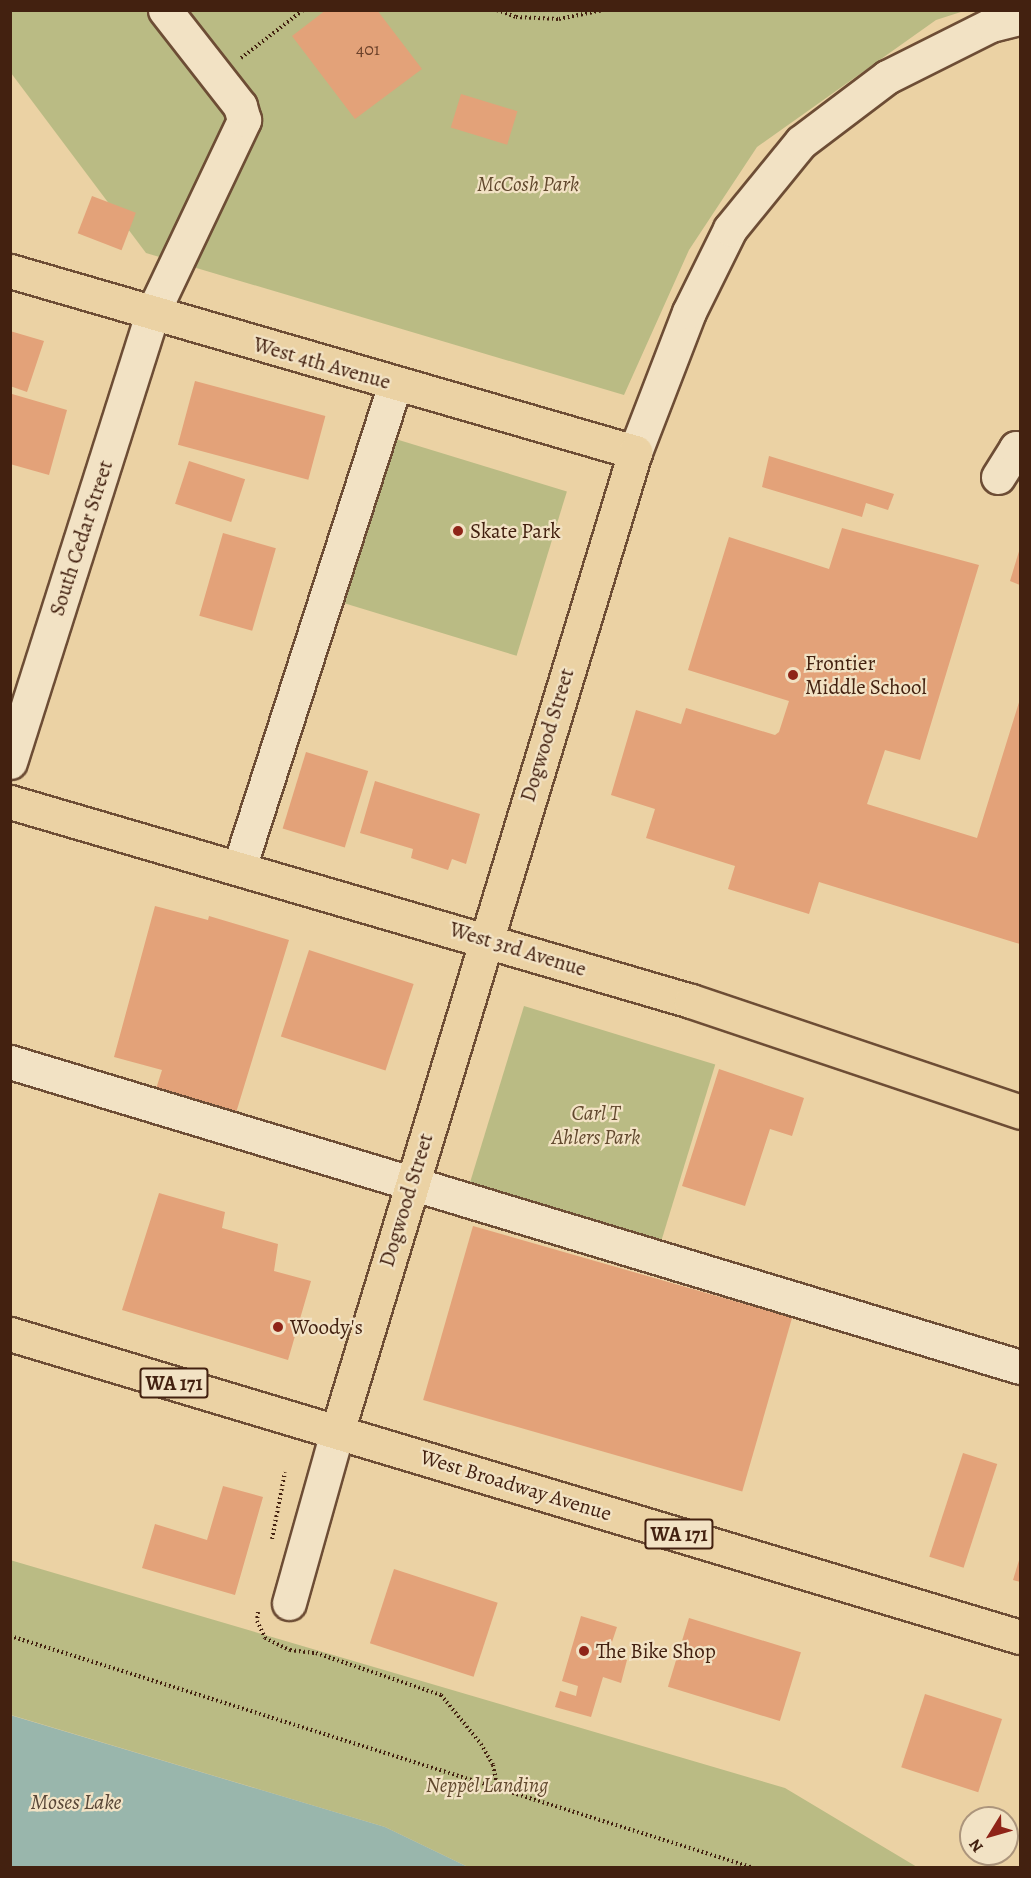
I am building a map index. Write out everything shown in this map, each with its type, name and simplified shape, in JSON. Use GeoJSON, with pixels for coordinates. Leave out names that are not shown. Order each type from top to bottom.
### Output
{"type":"FeatureCollection","features":[{"type":"Feature","properties":{"kind":"main road","name":"West 4th Avenue"},"geometry":{"type":"LineString","coordinates":[[10,271],[634,452]]}},
{"type":"Feature","properties":{"kind":"main road","name":"Dogwood Street"},"geometry":{"type":"LineString","coordinates":[[337,1432],[484,938],[634,452]]}},
{"type":"Feature","properties":{"kind":"main road","name":"West 3rd Avenue"},"geometry":{"type":"LineString","coordinates":[[10,802],[484,938],[691,1001],[1020,1112]]}},
{"type":"Feature","properties":{"kind":"main road","name":"West Broadway Avenue"},"geometry":{"type":"LineString","coordinates":[[10,1334],[1020,1637]]}},
{"type":"Feature","properties":{"kind":"street","name":"South Cedar Street"},"geometry":{"type":"LineString","coordinates":[[10,762],[152,314],[244,120],[240,106],[165,10]]}},
{"type":"Feature","properties":{"kind":"street","name":"Dogwood Street"},"geometry":{"type":"LineString","coordinates":[[634,452],[688,312],[730,229],[801,142],[887,77],[991,25],[1020,18]]}},
{"type":"Feature","properties":{"kind":"street"},"geometry":{"type":"LineString","coordinates":[[239,868],[395,384]]}},
{"type":"Feature","properties":{"kind":"street"},"geometry":{"type":"LineString","coordinates":[[998,477],[1016,448],[1020,449]]}},
{"type":"Feature","properties":{"kind":"street"},"geometry":{"type":"LineString","coordinates":[[10,1062],[1020,1366]]}},
{"type":"Feature","properties":{"kind":"street","name":"Dogwood Street"},"geometry":{"type":"LineString","coordinates":[[274,1606],[337,1432]]}},
{"type":"Feature","properties":{"kind":"path"},"geometry":{"type":"LineString","coordinates":[[231,66],[303,10]]}},
{"type":"Feature","properties":{"kind":"path"},"geometry":{"type":"LineString","coordinates":[[497,10],[516,18],[558,19],[603,10]]}},
{"type":"Feature","properties":{"kind":"path"},"geometry":{"type":"LineString","coordinates":[[270,1551],[285,1472]]}},
{"type":"Feature","properties":{"kind":"path"},"geometry":{"type":"LineString","coordinates":[[274,1606],[257,1621],[265,1638],[290,1650],[316,1653],[441,1695],[481,1744],[493,1765],[497,1786]]}},
{"type":"Feature","properties":{"kind":"path"},"geometry":{"type":"LineString","coordinates":[[10,1636],[754,1868]]}},
{"type":"Feature","properties":{"kind":"green space","name":"McCosh Park"},"geometry":{"type":"Polygon","coordinates":[[[11,11],[964,11],[936,20],[757,147],[689,250],[624,395],[146,253],[11,73],[11,11]]]}},
{"type":"Feature","properties":{"kind":"green space","name":"Skate Park"},"geometry":{"type":"Polygon","coordinates":[[[389,437],[567,491],[517,656],[339,601],[389,437]]]}},
{"type":"Feature","properties":{"kind":"green space","name":"Carl T Ahlers Park"},"geometry":{"type":"Polygon","coordinates":[[[524,1006],[715,1064],[661,1243],[469,1185],[524,1006]]]}},
{"type":"Feature","properties":{"kind":"green space","name":"Neppel Landing"},"geometry":{"type":"Polygon","coordinates":[[[10,1560],[785,1788],[917,1867],[468,1867],[385,1827],[11,1715],[10,1560]]]}},
{"type":"Feature","properties":{"kind":"water","name":"Moses Lake"},"geometry":{"type":"Polygon","coordinates":[[[10,1715],[385,1827],[468,1867],[11,1867],[10,1715]]]}},
{"type":"Feature","properties":{"kind":"building"},"geometry":{"type":"Polygon","coordinates":[[[326,10],[377,10],[422,69],[355,119],[292,36],[326,10]]]}},
{"type":"Feature","properties":{"kind":"building"},"geometry":{"type":"Polygon","coordinates":[[[461,94],[517,111],[507,145],[451,127],[461,94]]]}},
{"type":"Feature","properties":{"kind":"building"},"geometry":{"type":"Polygon","coordinates":[[[92,196],[136,213],[122,250],[78,233],[92,196]]]}},
{"type":"Feature","properties":{"kind":"building"},"geometry":{"type":"Polygon","coordinates":[[[10,331],[44,341],[27,392],[10,386],[10,331]]]}},
{"type":"Feature","properties":{"kind":"building"},"geometry":{"type":"Polygon","coordinates":[[[195,381],[325,416],[308,480],[178,445],[195,381]]]}},
{"type":"Feature","properties":{"kind":"building"},"geometry":{"type":"Polygon","coordinates":[[[12,394],[67,410],[49,475],[10,464],[12,394]]]}},
{"type":"Feature","properties":{"kind":"building"},"geometry":{"type":"Polygon","coordinates":[[[769,456],[894,494],[888,510],[866,503],[862,517],[762,487],[769,456]]]}},
{"type":"Feature","properties":{"kind":"building"},"geometry":{"type":"Polygon","coordinates":[[[189,461],[245,479],[231,522],[175,504],[189,461]]]}},
{"type":"Feature","properties":{"kind":"building"},"geometry":{"type":"Polygon","coordinates":[[[842,528],[979,565],[920,760],[885,750],[867,804],[977,838],[1020,699],[1020,944],[819,882],[809,914],[728,889],[735,866],[646,838],[655,809],[611,795],[636,710],[681,724],[686,708],[775,735],[779,732],[789,701],[688,670],[729,537],[829,569],[842,528]]]}},
{"type":"Feature","properties":{"kind":"building"},"geometry":{"type":"Polygon","coordinates":[[[223,533],[276,548],[252,631],[199,616],[223,533]]]}},
{"type":"Feature","properties":{"kind":"building"},"geometry":{"type":"Polygon","coordinates":[[[1020,548],[1020,585],[1010,581],[1020,548]]]}},
{"type":"Feature","properties":{"kind":"building"},"geometry":{"type":"Polygon","coordinates":[[[306,752],[368,771],[345,848],[283,829],[306,752]]]}},
{"type":"Feature","properties":{"kind":"building"},"geometry":{"type":"Polygon","coordinates":[[[375,781],[480,814],[466,864],[452,859],[448,870],[411,858],[413,849],[360,833],[375,781]]]}},
{"type":"Feature","properties":{"kind":"building"},"geometry":{"type":"Polygon","coordinates":[[[155,906],[208,920],[209,916],[289,940],[235,1116],[155,1092],[162,1070],[114,1057],[155,906]]]}},
{"type":"Feature","properties":{"kind":"building"},"geometry":{"type":"Polygon","coordinates":[[[309,950],[414,984],[385,1071],[281,1037],[309,950]]]}},
{"type":"Feature","properties":{"kind":"building"},"geometry":{"type":"Polygon","coordinates":[[[719,1069],[804,1098],[792,1136],[770,1129],[745,1206],[682,1186],[719,1069]]]}},
{"type":"Feature","properties":{"kind":"building"},"geometry":{"type":"Polygon","coordinates":[[[159,1193],[225,1212],[222,1228],[278,1244],[274,1271],[311,1281],[288,1360],[122,1310],[159,1193]]]}},
{"type":"Feature","properties":{"kind":"building"},"geometry":{"type":"Polygon","coordinates":[[[473,1226],[792,1318],[742,1491],[423,1400],[473,1226]]]}},
{"type":"Feature","properties":{"kind":"building"},"geometry":{"type":"Polygon","coordinates":[[[963,1453],[997,1464],[964,1568],[929,1557],[963,1453]]]}},
{"type":"Feature","properties":{"kind":"building"},"geometry":{"type":"Polygon","coordinates":[[[223,1486],[263,1497],[235,1595],[142,1568],[155,1524],[207,1540],[223,1486]]]}},
{"type":"Feature","properties":{"kind":"building"},"geometry":{"type":"Polygon","coordinates":[[[1020,1557],[1020,1582],[1013,1580],[1020,1557]]]}},
{"type":"Feature","properties":{"kind":"building"},"geometry":{"type":"Polygon","coordinates":[[[394,1569],[498,1603],[474,1677],[370,1643],[394,1569]]]}},
{"type":"Feature","properties":{"kind":"building"},"geometry":{"type":"Polygon","coordinates":[[[581,1616],[617,1627],[608,1654],[627,1660],[621,1683],[603,1677],[591,1717],[555,1707],[560,1691],[576,1696],[578,1686],[562,1681],[581,1616]]]}},
{"type":"Feature","properties":{"kind":"building"},"geometry":{"type":"Polygon","coordinates":[[[689,1618],[801,1652],[780,1721],[668,1687],[689,1618]]]}},
{"type":"Feature","properties":{"kind":"building"},"geometry":{"type":"Polygon","coordinates":[[[925,1694],[1002,1719],[978,1792],[901,1767],[925,1694]]]}},
{"type":"Feature","properties":{"kind":"place","name":"Skate Park"},"geometry":{"type":"Point","coordinates":[458,531]}},
{"type":"Feature","properties":{"kind":"place","name":"Frontier Middle School"},"geometry":{"type":"Point","coordinates":[793,675]}},
{"type":"Feature","properties":{"kind":"place","name":"Woody's"},"geometry":{"type":"Point","coordinates":[278,1327]}},
{"type":"Feature","properties":{"kind":"place","name":"The Bike Shop"},"geometry":{"type":"Point","coordinates":[584,1651]}}]}
